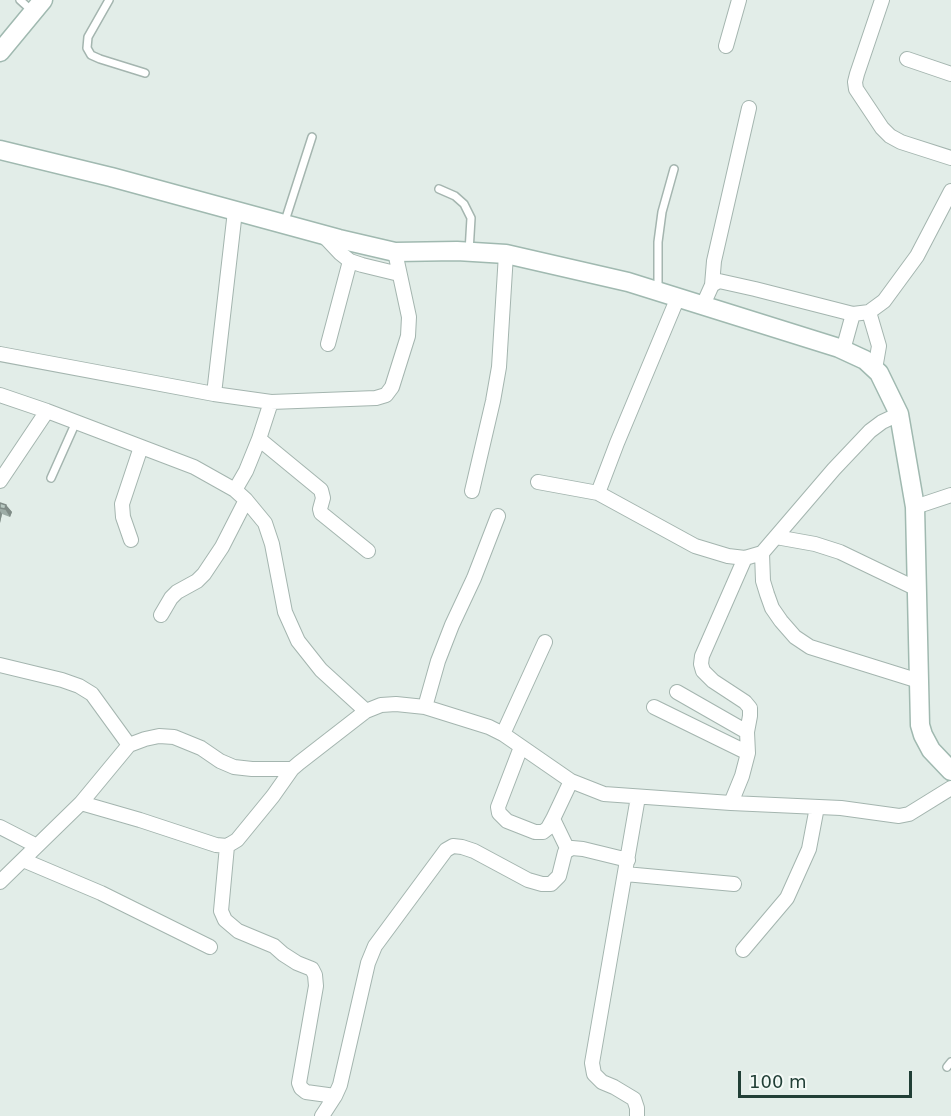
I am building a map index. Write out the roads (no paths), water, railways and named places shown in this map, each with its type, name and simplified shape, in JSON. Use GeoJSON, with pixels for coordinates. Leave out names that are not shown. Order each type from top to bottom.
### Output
{"type":"FeatureCollection","features":[{"type":"Feature","properties":{"kind":"street"},"geometry":{"type":"LineString","coordinates":[[726,46],[739,0]]}},
{"type":"Feature","properties":{"kind":"street"},"geometry":{"type":"LineString","coordinates":[[882,0],[857,74],[856,89],[890,136],[901,142],[951,158]]}},
{"type":"Feature","properties":{"kind":"street"},"geometry":{"type":"LineString","coordinates":[[0,52],[32,4]]}},
{"type":"Feature","properties":{"kind":"street"},"geometry":{"type":"LineString","coordinates":[[907,59],[951,74]]}},
{"type":"Feature","properties":{"kind":"street"},"geometry":{"type":"LineString","coordinates":[[703,305],[712,285],[714,261],[749,108]]}},
{"type":"Feature","properties":{"kind":"street"},"geometry":{"type":"LineString","coordinates":[[0,150],[395,252],[506,254],[628,282],[843,350],[865,360],[879,373],[899,414],[915,507],[920,725],[931,750],[951,771]]}},
{"type":"Feature","properties":{"kind":"street"},"geometry":{"type":"LineString","coordinates":[[712,285],[719,281],[853,314],[869,312],[884,301],[916,256],[951,191]]}},
{"type":"Feature","properties":{"kind":"street"},"geometry":{"type":"LineString","coordinates":[[214,393],[236,211]]}},
{"type":"Feature","properties":{"kind":"street"},"geometry":{"type":"LineString","coordinates":[[322,235],[350,261],[399,274]]}},
{"type":"Feature","properties":{"kind":"street"},"geometry":{"type":"LineString","coordinates":[[0,354],[271,402],[376,398],[386,395],[392,387],[408,336],[410,317],[395,252]]}},
{"type":"Feature","properties":{"kind":"street"},"geometry":{"type":"LineString","coordinates":[[472,491],[499,367],[506,254]]}},
{"type":"Feature","properties":{"kind":"street"},"geometry":{"type":"LineString","coordinates":[[328,344],[350,261]]}},
{"type":"Feature","properties":{"kind":"street"},"geometry":{"type":"LineString","coordinates":[[598,493],[678,297]]}},
{"type":"Feature","properties":{"kind":"street"},"geometry":{"type":"LineString","coordinates":[[869,312],[879,346],[875,369]]}},
{"type":"Feature","properties":{"kind":"street"},"geometry":{"type":"LineString","coordinates":[[843,350],[853,314]]}},
{"type":"Feature","properties":{"kind":"street"},"geometry":{"type":"LineString","coordinates":[[0,395],[194,467],[236,490],[265,523],[272,544],[285,612],[298,641],[321,670],[366,711]]}},
{"type":"Feature","properties":{"kind":"street"},"geometry":{"type":"LineString","coordinates":[[236,490],[259,439],[271,402]]}},
{"type":"Feature","properties":{"kind":"street"},"geometry":{"type":"LineString","coordinates":[[0,481],[47,411]]}},
{"type":"Feature","properties":{"kind":"street"},"geometry":{"type":"LineString","coordinates":[[538,482],[598,493],[695,546],[728,556],[745,558],[762,554],[834,469],[870,431],[899,414]]}},
{"type":"Feature","properties":{"kind":"street"},"geometry":{"type":"LineString","coordinates":[[259,439],[321,490],[323,498],[321,513],[368,551]]}},
{"type":"Feature","properties":{"kind":"street"},"geometry":{"type":"LineString","coordinates":[[131,540],[123,517],[122,504],[141,447]]}},
{"type":"Feature","properties":{"kind":"street"},"geometry":{"type":"LineString","coordinates":[[915,507],[951,495]]}},
{"type":"Feature","properties":{"kind":"street"},"geometry":{"type":"LineString","coordinates":[[162,615],[177,592],[204,574],[222,547],[246,500]]}},
{"type":"Feature","properties":{"kind":"street"},"geometry":{"type":"LineString","coordinates":[[424,707],[438,661],[498,516]]}},
{"type":"Feature","properties":{"kind":"street"},"geometry":{"type":"LineString","coordinates":[[776,537],[814,544],[840,552],[916,589]]}},
{"type":"Feature","properties":{"kind":"street"},"geometry":{"type":"LineString","coordinates":[[762,554],[763,581],[772,609],[795,637],[810,647],[919,681]]}},
{"type":"Feature","properties":{"kind":"street"},"geometry":{"type":"LineString","coordinates":[[731,803],[748,753],[747,732],[750,708],[745,702],[713,681],[703,671],[700,664],[745,558]]}},
{"type":"Feature","properties":{"kind":"street"},"geometry":{"type":"LineString","coordinates":[[503,734],[545,642]]}},
{"type":"Feature","properties":{"kind":"street"},"geometry":{"type":"LineString","coordinates":[[0,665],[62,680],[92,694],[129,745]]}},
{"type":"Feature","properties":{"kind":"street"},"geometry":{"type":"LineString","coordinates":[[677,692],[747,732]]}},
{"type":"Feature","properties":{"kind":"street"},"geometry":{"type":"LineString","coordinates":[[81,803],[216,845],[227,846],[237,840],[254,821],[292,770],[366,711],[381,705],[396,704],[424,707],[503,734],[571,781],[604,794],[841,808],[899,816],[909,814],[951,788]]}},
{"type":"Feature","properties":{"kind":"street"},"geometry":{"type":"LineString","coordinates":[[654,706],[748,753]]}},
{"type":"Feature","properties":{"kind":"street"},"geometry":{"type":"LineString","coordinates":[[0,882],[81,803],[129,745],[159,736],[174,737],[201,748],[234,767],[252,770],[292,770]]}},
{"type":"Feature","properties":{"kind":"street"},"geometry":{"type":"LineString","coordinates":[[520,747],[498,807],[499,813],[507,821],[535,832],[543,832],[553,819],[571,781]]}},
{"type":"Feature","properties":{"kind":"street"},"geometry":{"type":"LineString","coordinates":[[637,1116],[638,1108],[634,1099],[602,1082],[594,1074],[592,1063],[638,797]]}},
{"type":"Feature","properties":{"kind":"street"},"geometry":{"type":"LineString","coordinates":[[743,950],[787,897],[809,849],[817,807]]}},
{"type":"Feature","properties":{"kind":"street"},"geometry":{"type":"LineString","coordinates":[[553,819],[568,850]]}},
{"type":"Feature","properties":{"kind":"street"},"geometry":{"type":"LineString","coordinates":[[0,827],[38,846]]}},
{"type":"Feature","properties":{"kind":"street"},"geometry":{"type":"LineString","coordinates":[[227,846],[221,911],[225,920],[238,931],[274,946],[297,963],[312,969],[316,986],[299,1083],[306,1092],[335,1096]]}},
{"type":"Feature","properties":{"kind":"street"},"geometry":{"type":"LineString","coordinates":[[322,1116],[340,1085],[368,963],[375,946],[446,850],[453,846],[474,851],[528,880],[542,884],[551,884],[559,876],[565,852],[572,848],[628,860]]}},
{"type":"Feature","properties":{"kind":"street"},"geometry":{"type":"LineString","coordinates":[[22,860],[101,892],[210,947]]}},
{"type":"Feature","properties":{"kind":"street"},"geometry":{"type":"LineString","coordinates":[[625,874],[734,884]]}},
{"type":"Feature","properties":{"kind":"lane"},"geometry":{"type":"LineString","coordinates":[[109,0],[88,37],[87,48],[91,55],[146,73]]}},
{"type":"Feature","properties":{"kind":"lane"},"geometry":{"type":"LineString","coordinates":[[284,224],[312,137]]}},
{"type":"Feature","properties":{"kind":"lane"},"geometry":{"type":"LineString","coordinates":[[658,291],[658,242],[662,212],[674,169]]}},
{"type":"Feature","properties":{"kind":"lane"},"geometry":{"type":"LineString","coordinates":[[439,189],[455,196],[464,204],[471,218],[469,252]]}},
{"type":"Feature","properties":{"kind":"lane"},"geometry":{"type":"LineString","coordinates":[[51,478],[76,422]]}}]}
